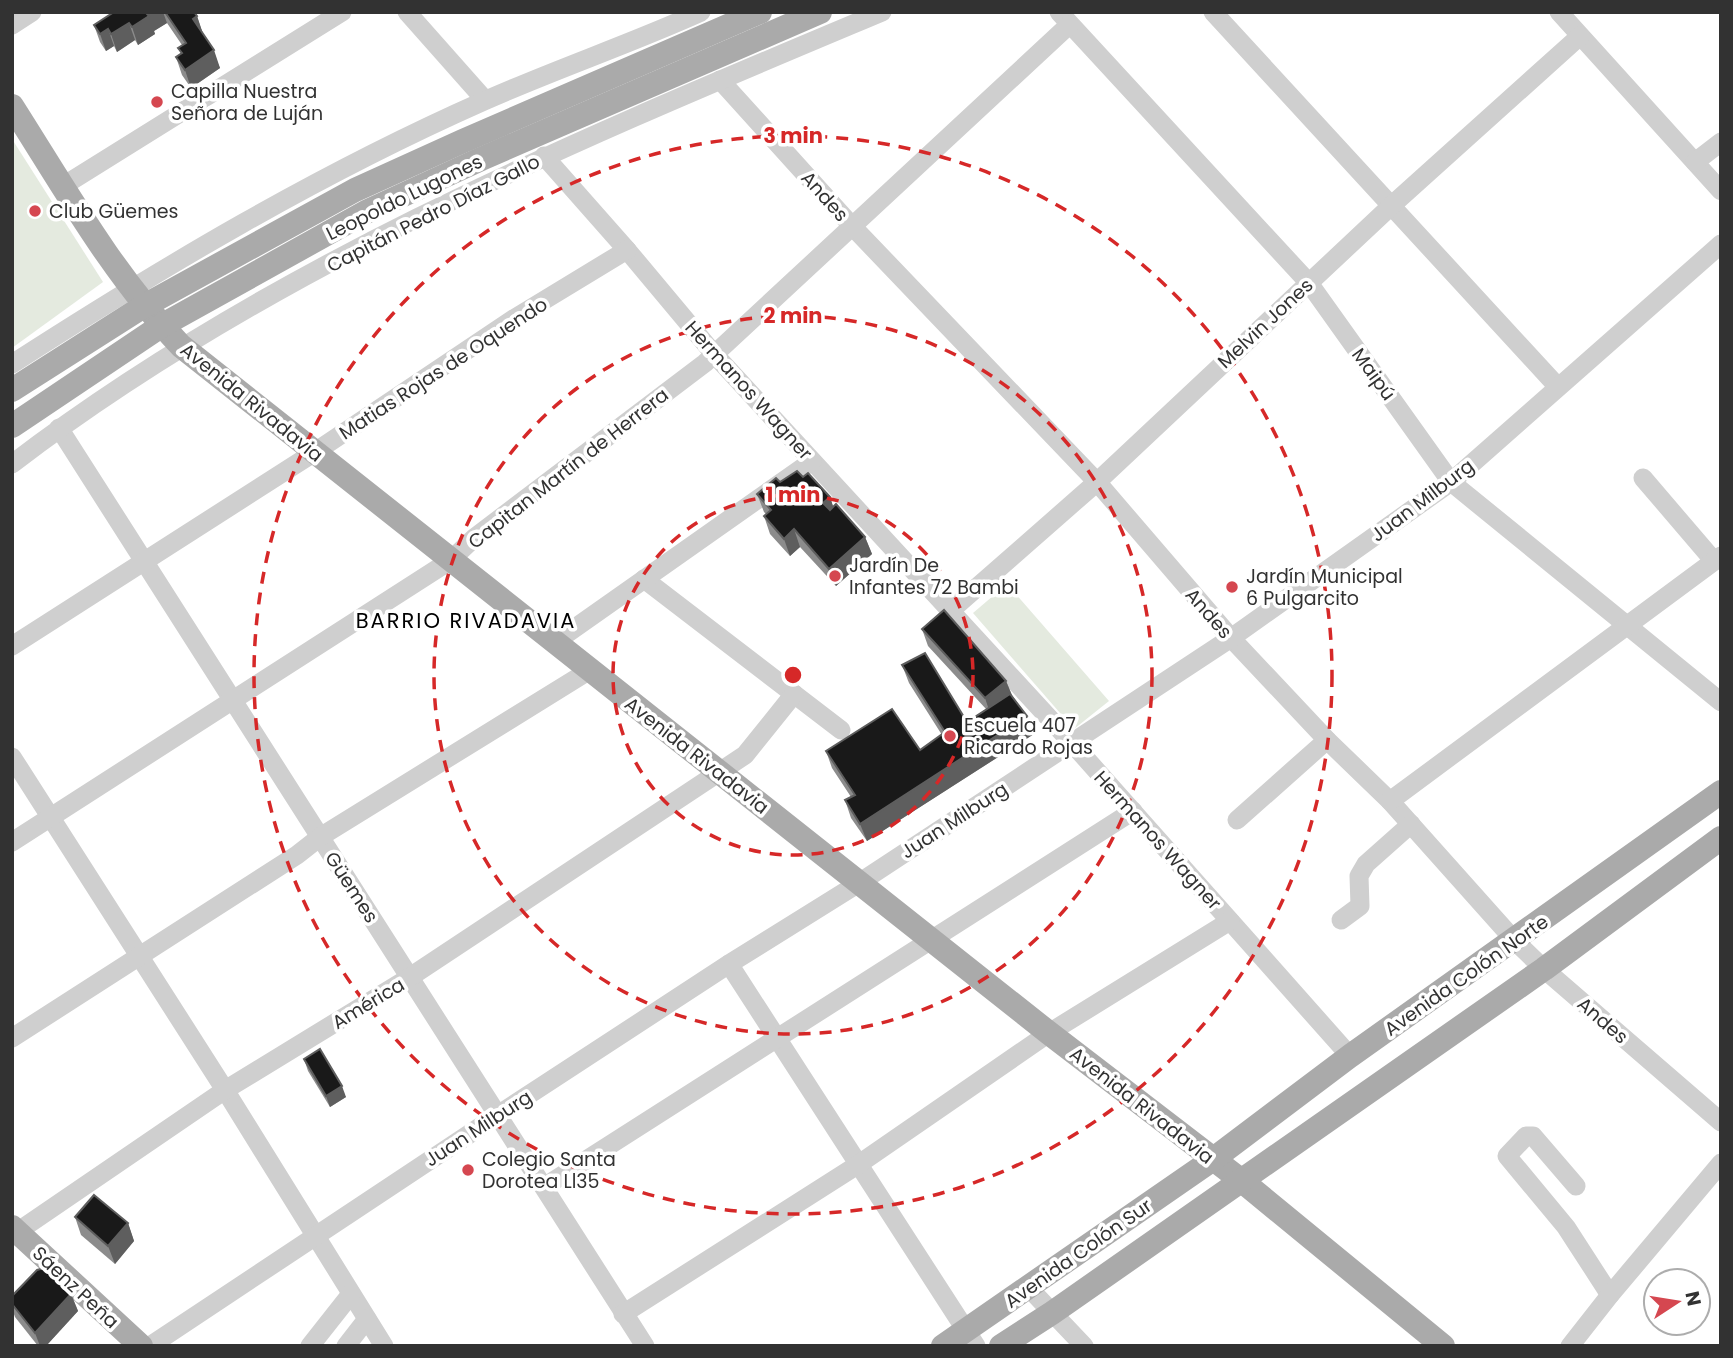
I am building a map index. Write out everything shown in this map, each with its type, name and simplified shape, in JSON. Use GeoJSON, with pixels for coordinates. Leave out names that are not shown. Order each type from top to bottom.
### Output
{"type":"FeatureCollection","features":[{"type":"Feature","properties":{"kind":"main road","name":"Leopoldo Lugones"},"geometry":{"type":"LineString","coordinates":[[12,390],[137,297],[355,190],[760,12]]}},
{"type":"Feature","properties":{"kind":"main road","name":"Leopoldo Lugones"},"geometry":{"type":"LineString","coordinates":[[12,426],[161,326],[378,207],[481,159],[820,12]]}},
{"type":"Feature","properties":{"kind":"main road","name":"Avenida Rivadavia"},"geometry":{"type":"LineString","coordinates":[[12,106],[114,267],[161,326],[181,346],[1049,1033],[1242,1181],[1443,1346]]}},
{"type":"Feature","properties":{"kind":"main road","name":"Avenida Colón Norte"},"geometry":{"type":"LineString","coordinates":[[1212,1160],[1350,1056],[1721,792]]}},
{"type":"Feature","properties":{"kind":"main road","name":"Avenida Colón Norte"},"geometry":{"type":"LineString","coordinates":[[1242,1181],[1544,969],[1721,838]]}},
{"type":"Feature","properties":{"kind":"main road","name":"Avenida Colón Sur"},"geometry":{"type":"LineString","coordinates":[[943,1346],[971,1338],[1028,1287],[1212,1160]]}},
{"type":"Feature","properties":{"kind":"main road","name":"Avenida Colón Sur"},"geometry":{"type":"LineString","coordinates":[[1001,1346],[1052,1314],[1242,1181]]}},
{"type":"Feature","properties":{"kind":"main road","name":"Sáenz Peña"},"geometry":{"type":"LineString","coordinates":[[15,1230],[43,1271],[141,1346]]}},
{"type":"Feature","properties":{"kind":"street"},"geometry":{"type":"LineString","coordinates":[[12,25],[32,12]]}},
{"type":"Feature","properties":{"kind":"street"},"geometry":{"type":"LineString","coordinates":[[63,186],[342,12]]}},
{"type":"Feature","properties":{"kind":"street"},"geometry":{"type":"LineString","coordinates":[[407,12],[485,100]]}},
{"type":"Feature","properties":{"kind":"street"},"geometry":{"type":"LineString","coordinates":[[12,365],[137,297],[328,176],[485,100],[666,19],[701,12]]}},
{"type":"Feature","properties":{"kind":"street","name":"Capitán Pedro Díaz Gallo"},"geometry":{"type":"LineString","coordinates":[[12,464],[59,428],[181,346],[366,245],[544,156],[882,12]]}},
{"type":"Feature","properties":{"kind":"street"},"geometry":{"type":"LineString","coordinates":[[1213,12],[1558,387]]}},
{"type":"Feature","properties":{"kind":"street"},"geometry":{"type":"LineString","coordinates":[[1559,12],[1721,191]]}},
{"type":"Feature","properties":{"kind":"street","name":"Capitan Martín de Herrera"},"geometry":{"type":"LineString","coordinates":[[12,842],[451,560],[474,538],[714,354],[852,226],[1064,19]]}},
{"type":"Feature","properties":{"kind":"street","name":"Maipú"},"geometry":{"type":"LineString","coordinates":[[1064,19],[1309,283],[1451,482],[1721,702]]}},
{"type":"Feature","properties":{"kind":"street","name":"Melvin Jones"},"geometry":{"type":"LineString","coordinates":[[950,611],[1097,482],[1391,206],[1580,36]]}},
{"type":"Feature","properties":{"kind":"street","name":"Andes"},"geometry":{"type":"LineString","coordinates":[[720,80],[852,226],[1097,482],[1231,638],[1411,824],[1515,941],[1721,1122]]}},
{"type":"Feature","properties":{"kind":"street"},"geometry":{"type":"LineString","coordinates":[[1695,162],[1721,142]]}},
{"type":"Feature","properties":{"kind":"street","name":"Hermanos Wagner"},"geometry":{"type":"LineString","coordinates":[[544,156],[714,354],[1072,743],[1350,1056]]}},
{"type":"Feature","properties":{"kind":"street","name":"Juan Milburg"},"geometry":{"type":"LineString","coordinates":[[150,1346],[498,1115],[729,964],[859,883],[1231,638],[1451,482],[1721,244]]}},
{"type":"Feature","properties":{"kind":"street","name":"Matias Rojas de Oquendo"},"geometry":{"type":"LineString","coordinates":[[12,646],[315,452],[515,318],[627,250]]}},
{"type":"Feature","properties":{"kind":"street","name":"Güemes"},"geometry":{"type":"LineString","coordinates":[[59,428],[645,1346]]}},
{"type":"Feature","properties":{"kind":"street"},"geometry":{"type":"LineString","coordinates":[[555,642],[812,461]]}},
{"type":"Feature","properties":{"kind":"street"},"geometry":{"type":"LineString","coordinates":[[1390,802],[1718,559],[1643,478]]}},
{"type":"Feature","properties":{"kind":"street"},"geometry":{"type":"LineString","coordinates":[[644,579],[841,730]]}},
{"type":"Feature","properties":{"kind":"street"},"geometry":{"type":"LineString","coordinates":[[12,1038],[297,855],[320,836],[590,670]]}},
{"type":"Feature","properties":{"kind":"street"},"geometry":{"type":"LineString","coordinates":[[718,771],[745,755],[794,694]]}},
{"type":"Feature","properties":{"kind":"street"},"geometry":{"type":"LineString","coordinates":[[1237,820],[1327,740]]}},
{"type":"Feature","properties":{"kind":"street"},"geometry":{"type":"LineString","coordinates":[[12,757],[225,1090],[384,1346]]}},
{"type":"Feature","properties":{"kind":"street","name":"América"},"geometry":{"type":"LineString","coordinates":[[15,1230],[225,1090],[410,977],[718,771]]}},
{"type":"Feature","properties":{"kind":"street"},"geometry":{"type":"LineString","coordinates":[[544,1187],[1133,811]]}},
{"type":"Feature","properties":{"kind":"street"},"geometry":{"type":"LineString","coordinates":[[1341,920],[1360,906],[1359,876],[1366,864],[1411,824]]}},
{"type":"Feature","properties":{"kind":"street"},"geometry":{"type":"LineString","coordinates":[[624,1314],[859,1164],[1049,1033],[1230,921]]}},
{"type":"Feature","properties":{"kind":"street"},"geometry":{"type":"LineString","coordinates":[[729,964],[971,1338]]}},
{"type":"Feature","properties":{"kind":"street"},"geometry":{"type":"LineString","coordinates":[[1576,1186],[1533,1136],[1526,1136],[1507,1156],[1566,1227],[1609,1295]]}},
{"type":"Feature","properties":{"kind":"street"},"geometry":{"type":"LineString","coordinates":[[1570,1346],[1609,1295],[1721,1163]]}},
{"type":"Feature","properties":{"kind":"street"},"geometry":{"type":"LineString","coordinates":[[1028,1287],[1084,1346]]}},
{"type":"Feature","properties":{"kind":"street"},"geometry":{"type":"LineString","coordinates":[[310,1346],[351,1294]]}},
{"type":"Feature","properties":{"kind":"street"},"geometry":{"type":"LineString","coordinates":[[345,1346],[367,1320]]}},
{"type":"Feature","properties":{"kind":"shaded area","name":"Club Güemes"},"geometry":{"type":"Polygon","coordinates":[[[12,139],[103,282],[12,348],[12,139]]]}},
{"type":"Feature","properties":{"kind":"shaded area"},"geometry":{"type":"Polygon","coordinates":[[[1007,584],[1109,701],[1074,729],[973,613],[1007,584]]]}},
{"type":"Feature","properties":{"kind":"building"},"geometry":{"type":"Polygon","coordinates":[[[114,12],[150,12],[147,14],[149,16],[132,27],[129,23],[111,34],[108,29],[100,34],[94,25],[114,12]]]}},
{"type":"Feature","properties":{"kind":"building"},"geometry":{"type":"Polygon","coordinates":[[[165,12],[194,12],[197,16],[193,19],[214,50],[185,70],[176,57],[182,53],[178,48],[186,43],[165,12]]]}},
{"type":"Feature","properties":{"kind":"building"},"geometry":{"type":"Polygon","coordinates":[[[797,471],[803,477],[808,473],[830,497],[823,503],[830,510],[836,504],[865,537],[829,569],[794,529],[784,539],[764,516],[771,510],[757,494],[776,478],[780,482],[797,471]]]}},
{"type":"Feature","properties":{"kind":"building"},"geometry":{"type":"Polygon","coordinates":[[[944,610],[1006,681],[985,698],[922,629],[944,610]]]}},
{"type":"Feature","properties":{"kind":"building"},"geometry":{"type":"Polygon","coordinates":[[[925,653],[967,722],[1010,694],[1027,716],[860,824],[845,800],[855,795],[826,751],[892,709],[920,750],[945,732],[902,665],[925,653]]]}},
{"type":"Feature","properties":{"kind":"building"},"geometry":{"type":"Polygon","coordinates":[[[320,1049],[342,1086],[326,1096],[304,1059],[320,1049]]]}},
{"type":"Feature","properties":{"kind":"building"},"geometry":{"type":"Polygon","coordinates":[[[94,1195],[128,1223],[108,1246],[75,1217],[94,1195]]]}},
{"type":"Feature","properties":{"kind":"building"},"geometry":{"type":"Polygon","coordinates":[[[44,1268],[71,1294],[35,1333],[12,1304],[12,1296],[37,1270],[44,1268]]]}},
{"type":"Feature","properties":{"kind":"place","name":"Capilla Nuestra Señora de Luján"},"geometry":{"type":"Point","coordinates":[157,102]}},
{"type":"Feature","properties":{"kind":"place","name":"Club Güemes"},"geometry":{"type":"Point","coordinates":[35,211]}},
{"type":"Feature","properties":{"kind":"place","name":"Jardín De Infantes 72 Bambi"},"geometry":{"type":"Point","coordinates":[835,576]}},
{"type":"Feature","properties":{"kind":"place","name":"Jardín Municipal 6 Pulgarcito"},"geometry":{"type":"Point","coordinates":[1232,587]}},
{"type":"Feature","properties":{"kind":"place","name":"Escuela 407 Ricardo Rojas"},"geometry":{"type":"Point","coordinates":[950,736]}},
{"type":"Feature","properties":{"kind":"place","name":"Colegio Santa Dorotea Ll35"},"geometry":{"type":"Point","coordinates":[468,1170]}},
{"type":"Feature","properties":{"kind":"district","name":"BARRIO RIVADAVIA"},"geometry":{"type":"Point","coordinates":[466,621]}}]}
